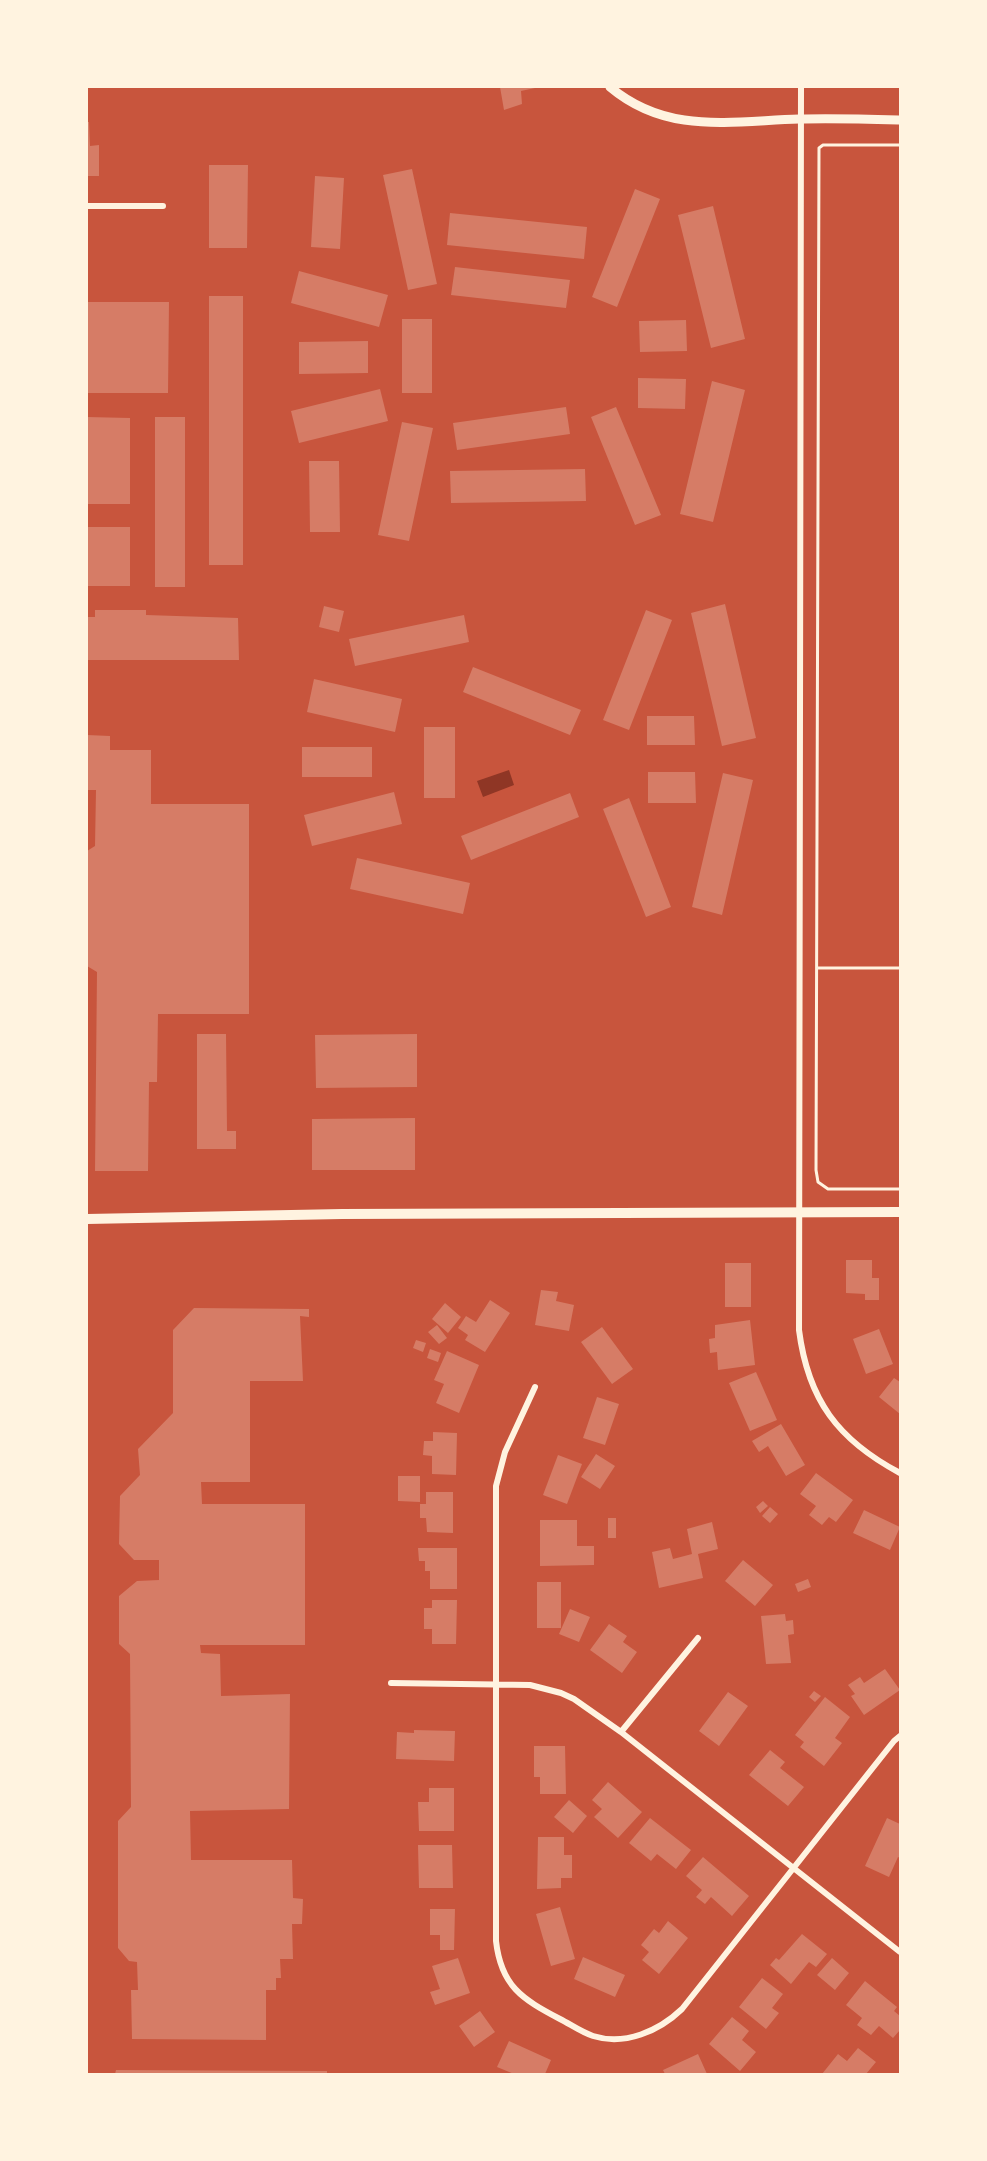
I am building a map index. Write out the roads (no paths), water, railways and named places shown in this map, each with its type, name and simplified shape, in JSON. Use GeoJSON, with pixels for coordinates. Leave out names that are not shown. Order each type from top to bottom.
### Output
{"type":"FeatureCollection","features":[{"type":"Feature","properties":{"kind":"main road"},"geometry":{"type":"LineString","coordinates":[[87,1219],[342,1214],[900,1212]]}},
{"type":"Feature","properties":{"kind":"street"},"geometry":{"type":"LineString","coordinates":[[610,87],[625,99],[644,109],[667,118],[689,122],[801,119],[900,120]]}},
{"type":"Feature","properties":{"kind":"street"},"geometry":{"type":"LineString","coordinates":[[801,87],[797,1213],[799,1330],[801,1348],[813,1388],[838,1425],[877,1461],[900,1473]]}},
{"type":"Feature","properties":{"kind":"street"},"geometry":{"type":"LineString","coordinates":[[87,206],[163,206]]}},
{"type":"Feature","properties":{"kind":"street"},"geometry":{"type":"LineString","coordinates":[[535,1388],[505,1452],[496,1486],[496,1941],[498,1960],[516,1992],[530,2003],[592,2036],[607,2039],[623,2038],[656,2030],[682,2009],[900,1736]]}},
{"type":"Feature","properties":{"kind":"street"},"geometry":{"type":"LineString","coordinates":[[621,1732],[698,1638]]}},
{"type":"Feature","properties":{"kind":"street"},"geometry":{"type":"LineString","coordinates":[[391,1683],[530,1685],[561,1693],[586,1706],[900,1952]]}}]}
